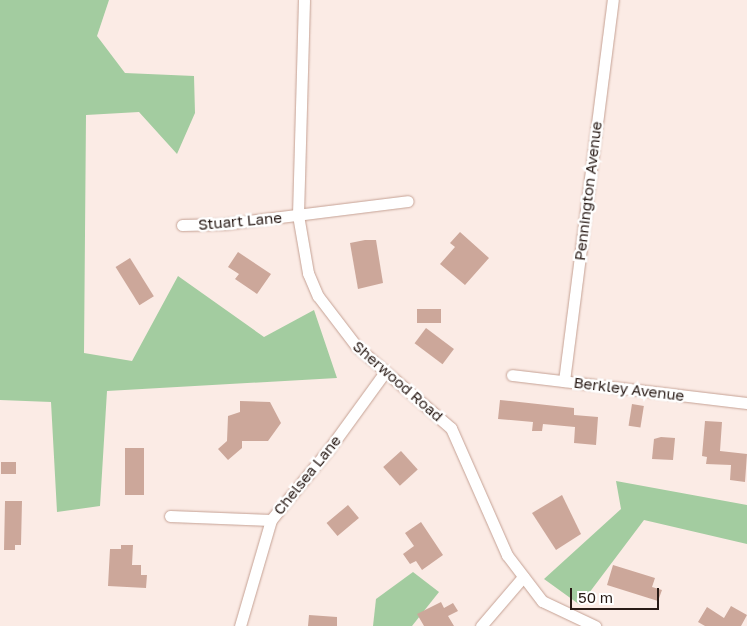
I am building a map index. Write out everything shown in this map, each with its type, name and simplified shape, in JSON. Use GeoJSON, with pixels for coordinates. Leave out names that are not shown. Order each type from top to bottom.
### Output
{"type":"FeatureCollection","features":[{"type":"Feature","properties":{"kind":"street","name":"Sherwood Road"},"geometry":{"type":"LineString","coordinates":[[304,0],[298,215],[308,273],[318,296],[357,347],[451,428],[486,510],[523,577],[542,601],[595,626]]}},
{"type":"Feature","properties":{"kind":"street","name":"Pennington Avenue"},"geometry":{"type":"LineString","coordinates":[[564,381],[612,0]]}},
{"type":"Feature","properties":{"kind":"street","name":"Stuart Lane"},"geometry":{"type":"LineString","coordinates":[[182,225],[298,215],[408,201]]}},
{"type":"Feature","properties":{"kind":"street","name":"Chelsea Lane"},"geometry":{"type":"LineString","coordinates":[[170,516],[271,520],[329,450],[385,372]]}},
{"type":"Feature","properties":{"kind":"street","name":"Berkley Avenue"},"geometry":{"type":"LineString","coordinates":[[512,375],[747,403]]}},
{"type":"Feature","properties":{"kind":"street"},"geometry":{"type":"LineString","coordinates":[[240,626],[271,520]]}},
{"type":"Feature","properties":{"kind":"street"},"geometry":{"type":"LineString","coordinates":[[481,626],[523,577]]}},
{"type":"Feature","properties":{"kind":"green space"},"geometry":{"type":"Polygon","coordinates":[[[0,0],[109,0],[97,36],[125,73],[194,76],[195,113],[177,154],[139,112],[86,115],[84,353],[132,361],[178,276],[264,337],[314,310],[337,378],[107,391],[100,506],[57,512],[51,402],[0,400],[0,0]]]}},
{"type":"Feature","properties":{"kind":"green space"},"geometry":{"type":"Polygon","coordinates":[[[616,481],[747,505],[747,544],[644,520],[580,605],[544,579],[621,509],[616,481]]]}},
{"type":"Feature","properties":{"kind":"green space"},"geometry":{"type":"Polygon","coordinates":[[[413,572],[439,592],[412,626],[373,626],[376,599],[413,572]]]}},
{"type":"Feature","properties":{"kind":"building"},"geometry":{"type":"Polygon","coordinates":[[[460,232],[489,258],[465,285],[440,264],[455,247],[450,243],[460,232]]]}},
{"type":"Feature","properties":{"kind":"building"},"geometry":{"type":"Polygon","coordinates":[[[376,240],[383,283],[358,289],[350,243],[376,240]]]}},
{"type":"Feature","properties":{"kind":"building"},"geometry":{"type":"Polygon","coordinates":[[[238,252],[271,274],[257,294],[235,279],[239,274],[228,267],[238,252]]]}},
{"type":"Feature","properties":{"kind":"building"},"geometry":{"type":"Polygon","coordinates":[[[130,258],[154,296],[139,305],[116,267],[130,258]]]}},
{"type":"Feature","properties":{"kind":"building"},"geometry":{"type":"Polygon","coordinates":[[[417,309],[441,309],[441,323],[417,323],[417,309]]]}},
{"type":"Feature","properties":{"kind":"building"},"geometry":{"type":"Polygon","coordinates":[[[426,328],[454,349],[443,364],[415,343],[426,328]]]}},
{"type":"Feature","properties":{"kind":"building"},"geometry":{"type":"Polygon","coordinates":[[[500,400],[574,408],[574,415],[598,417],[596,445],[574,443],[575,427],[543,424],[542,431],[532,431],[533,422],[498,419],[500,400]]]}},
{"type":"Feature","properties":{"kind":"building"},"geometry":{"type":"Polygon","coordinates":[[[240,401],[270,402],[281,423],[268,441],[242,441],[242,448],[228,460],[218,449],[227,441],[228,416],[240,412],[240,401]]]}},
{"type":"Feature","properties":{"kind":"building"},"geometry":{"type":"Polygon","coordinates":[[[632,404],[644,406],[640,428],[629,426],[632,404]]]}},
{"type":"Feature","properties":{"kind":"building"},"geometry":{"type":"Polygon","coordinates":[[[705,421],[722,422],[720,451],[747,454],[745,482],[730,480],[731,465],[706,464],[707,457],[702,456],[705,421]]]}},
{"type":"Feature","properties":{"kind":"building"},"geometry":{"type":"Polygon","coordinates":[[[661,437],[675,438],[673,460],[652,459],[654,439],[661,437]]]}},
{"type":"Feature","properties":{"kind":"building"},"geometry":{"type":"Polygon","coordinates":[[[125,448],[144,448],[144,495],[125,495],[125,448]]]}},
{"type":"Feature","properties":{"kind":"building"},"geometry":{"type":"Polygon","coordinates":[[[401,451],[418,470],[400,486],[383,467],[401,451]]]}},
{"type":"Feature","properties":{"kind":"building"},"geometry":{"type":"Polygon","coordinates":[[[1,462],[16,462],[16,474],[1,474],[1,462]]]}},
{"type":"Feature","properties":{"kind":"building"},"geometry":{"type":"Polygon","coordinates":[[[562,495],[581,534],[556,550],[532,513],[562,495]]]}},
{"type":"Feature","properties":{"kind":"building"},"geometry":{"type":"Polygon","coordinates":[[[5,501],[22,501],[21,545],[15,545],[15,550],[4,550],[5,501]]]}},
{"type":"Feature","properties":{"kind":"building"},"geometry":{"type":"Polygon","coordinates":[[[348,505],[359,518],[337,536],[327,523],[348,505]]]}},
{"type":"Feature","properties":{"kind":"building"},"geometry":{"type":"Polygon","coordinates":[[[421,522],[443,555],[422,570],[416,561],[410,564],[403,554],[414,546],[405,533],[421,522]]]}},
{"type":"Feature","properties":{"kind":"building"},"geometry":{"type":"Polygon","coordinates":[[[121,545],[133,545],[132,565],[141,565],[141,575],[147,575],[146,588],[108,586],[110,549],[121,549],[121,545]]]}},
{"type":"Feature","properties":{"kind":"building"},"geometry":{"type":"Polygon","coordinates":[[[613,565],[655,578],[652,587],[662,590],[658,601],[607,585],[613,565]]]}},
{"type":"Feature","properties":{"kind":"building"},"geometry":{"type":"Polygon","coordinates":[[[441,602],[444,608],[453,603],[458,611],[448,616],[454,626],[424,626],[417,614],[441,602]]]}},
{"type":"Feature","properties":{"kind":"building"},"geometry":{"type":"Polygon","coordinates":[[[731,606],[747,615],[741,626],[705,626],[698,622],[707,607],[724,618],[731,606]]]}},
{"type":"Feature","properties":{"kind":"building"},"geometry":{"type":"Polygon","coordinates":[[[309,615],[337,617],[337,626],[308,626],[309,615]]]}}]}
